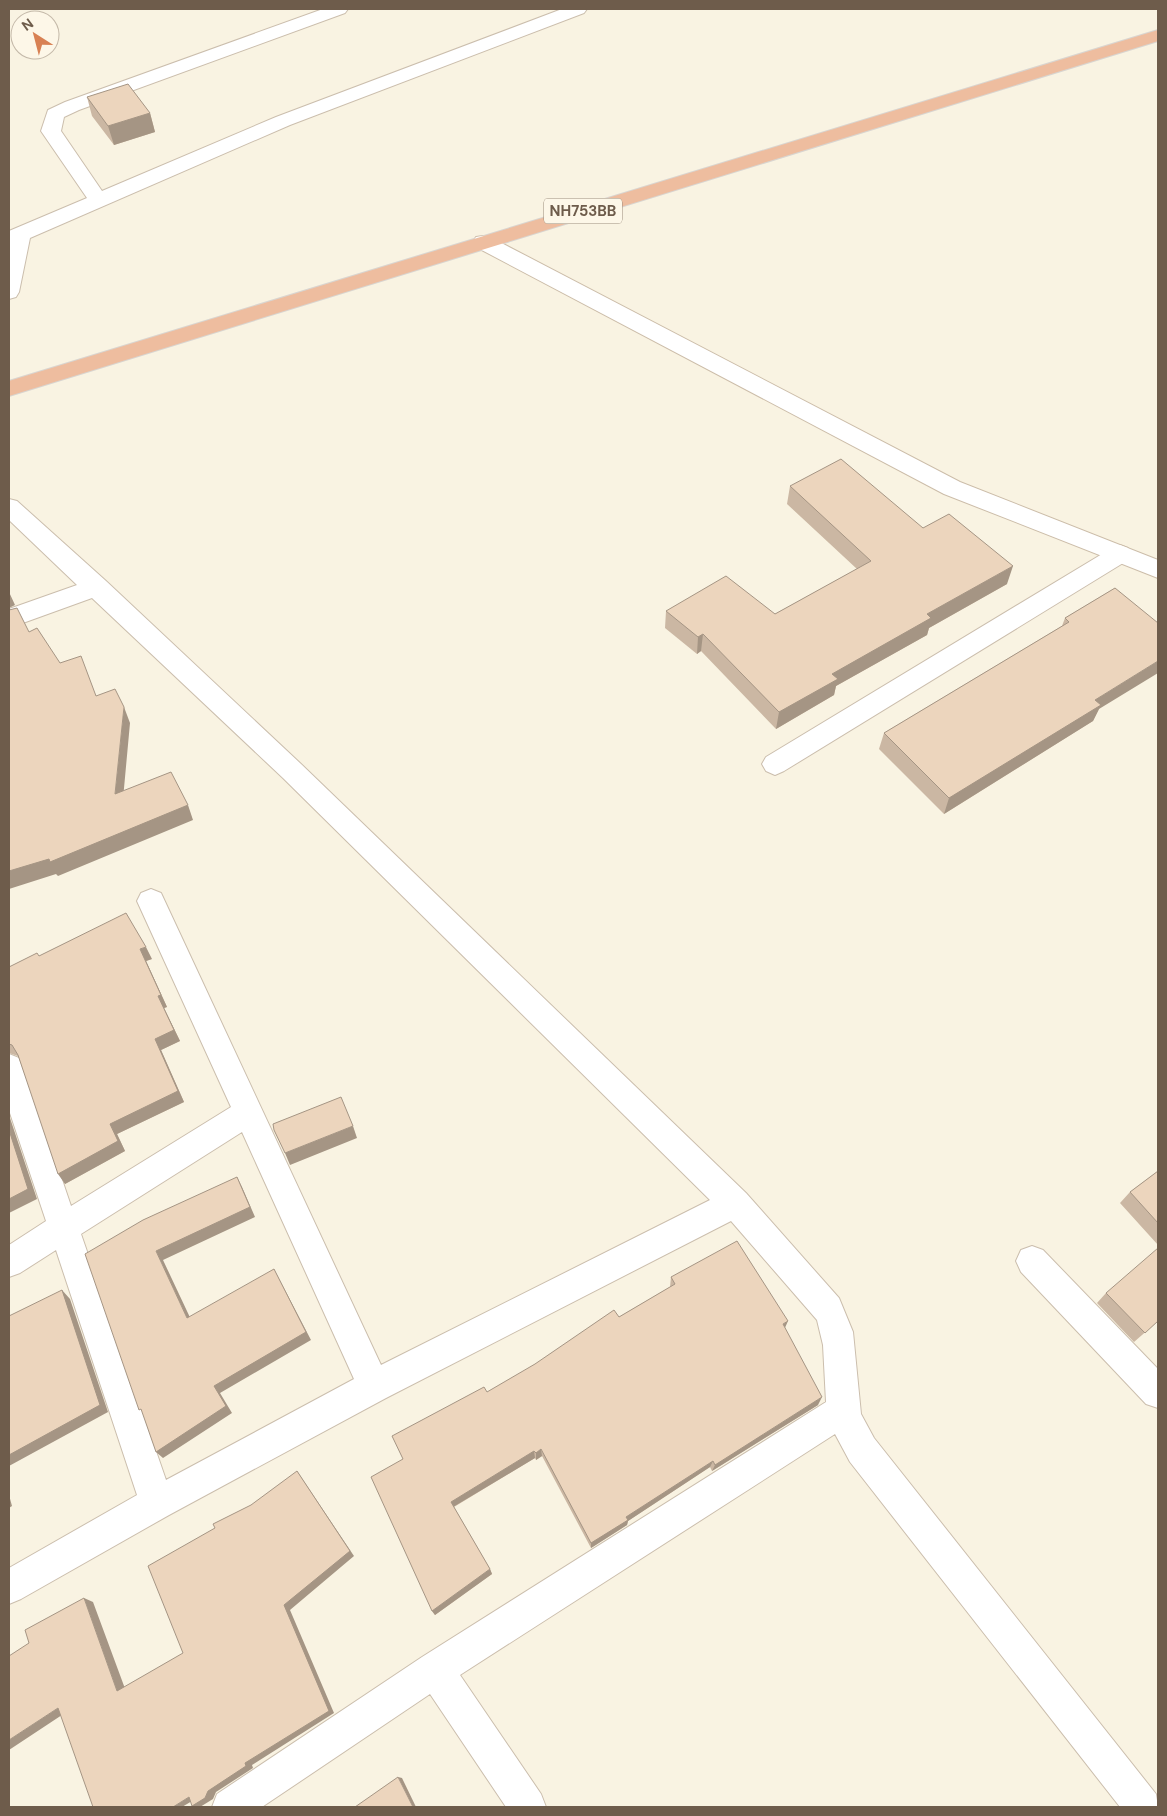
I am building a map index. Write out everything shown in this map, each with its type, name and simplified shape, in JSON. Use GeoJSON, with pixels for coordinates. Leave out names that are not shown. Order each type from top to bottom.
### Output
{"type":"FeatureCollection","features":[{"type":"Feature","properties":{"kind":"highway","name":"NH753BB"},"geometry":{"type":"LineString","coordinates":[[9,389],[1158,35]]}},
{"type":"Feature","properties":{"kind":"street"},"geometry":{"type":"LineString","coordinates":[[99,201],[52,131],[55,114],[72,106],[339,9]]}},
{"type":"Feature","properties":{"kind":"street"},"geometry":{"type":"LineString","coordinates":[[9,292],[15,236],[283,121],[578,9]]}},
{"type":"Feature","properties":{"kind":"street"},"geometry":{"type":"LineString","coordinates":[[483,242],[952,488],[1158,569]]}},
{"type":"Feature","properties":{"kind":"street"},"geometry":{"type":"LineString","coordinates":[[9,506],[292,771],[734,1203],[828,1310],[836,1322],[839,1337],[843,1410],[851,1433],[862,1450],[1143,1807]]}},
{"type":"Feature","properties":{"kind":"street"},"geometry":{"type":"LineString","coordinates":[[775,764],[1120,554]]}},
{"type":"Feature","properties":{"kind":"street"},"geometry":{"type":"LineString","coordinates":[[9,619],[97,587]]}},
{"type":"Feature","properties":{"kind":"street"},"geometry":{"type":"LineString","coordinates":[[151,901],[374,1386]]}},
{"type":"Feature","properties":{"kind":"street"},"geometry":{"type":"LineString","coordinates":[[9,1067],[157,1503]]}},
{"type":"Feature","properties":{"kind":"street"},"geometry":{"type":"LineString","coordinates":[[9,1262],[248,1112]]}},
{"type":"Feature","properties":{"kind":"street"},"geometry":{"type":"LineString","coordinates":[[9,1586],[157,1503],[374,1386],[734,1203]]}},
{"type":"Feature","properties":{"kind":"street"},"geometry":{"type":"LineString","coordinates":[[1032,1261],[1158,1392]]}},
{"type":"Feature","properties":{"kind":"street"},"geometry":{"type":"LineString","coordinates":[[230,1807],[435,1670],[843,1410]]}},
{"type":"Feature","properties":{"kind":"street"},"geometry":{"type":"LineString","coordinates":[[435,1670],[528,1807]]}},
{"type":"Feature","properties":{"kind":"building"},"geometry":{"type":"Polygon","coordinates":[[[128,84],[150,113],[108,126],[87,97],[128,84]]]}},
{"type":"Feature","properties":{"kind":"building"},"geometry":{"type":"Polygon","coordinates":[[[841,459],[923,528],[949,514],[1013,566],[927,614],[931,618],[832,674],[838,679],[779,712],[703,634],[698,637],[666,611],[726,576],[775,614],[871,561],[790,486],[841,459]]]}},
{"type":"Feature","properties":{"kind":"building"},"geometry":{"type":"Polygon","coordinates":[[[1115,588],[1158,623],[1158,661],[1095,700],[1101,705],[949,798],[884,733],[1069,622],[1065,618],[1115,588]]]}},
{"type":"Feature","properties":{"kind":"building"},"geometry":{"type":"Polygon","coordinates":[[[17,608],[29,632],[37,628],[60,663],[81,656],[96,696],[115,689],[124,707],[115,794],[171,772],[188,805],[50,862],[49,859],[9,871],[9,610],[17,608]]]}},
{"type":"Feature","properties":{"kind":"building"},"geometry":{"type":"Polygon","coordinates":[[[126,913],[146,947],[140,949],[161,995],[158,996],[174,1030],[155,1039],[178,1091],[110,1124],[118,1141],[58,1174],[18,1055],[12,1045],[9,1044],[9,967],[37,953],[39,956],[126,913]]]}},
{"type":"Feature","properties":{"kind":"building"},"geometry":{"type":"Polygon","coordinates":[[[341,1097],[353,1126],[285,1153],[273,1124],[341,1097]]]}},
{"type":"Feature","properties":{"kind":"building"},"geometry":{"type":"Polygon","coordinates":[[[9,1130],[28,1189],[9,1199],[9,1130]]]}},
{"type":"Feature","properties":{"kind":"building"},"geometry":{"type":"Polygon","coordinates":[[[1158,1171],[1158,1223],[1130,1192],[1158,1171]]]}},
{"type":"Feature","properties":{"kind":"building"},"geometry":{"type":"Polygon","coordinates":[[[237,1177],[250,1207],[156,1251],[187,1318],[274,1269],[306,1332],[214,1386],[226,1406],[156,1452],[141,1409],[139,1410],[85,1254],[143,1220],[237,1177]]]}},
{"type":"Feature","properties":{"kind":"building"},"geometry":{"type":"Polygon","coordinates":[[[737,1241],[788,1321],[783,1324],[822,1397],[715,1465],[713,1461],[626,1517],[628,1520],[591,1543],[541,1449],[536,1453],[534,1451],[451,1502],[490,1569],[432,1611],[371,1477],[403,1459],[392,1436],[484,1387],[487,1392],[535,1364],[614,1310],[619,1317],[675,1284],[671,1277],[737,1241]]]}},
{"type":"Feature","properties":{"kind":"building"},"geometry":{"type":"Polygon","coordinates":[[[1158,1248],[1158,1321],[1145,1333],[1106,1293],[1158,1248]]]}},
{"type":"Feature","properties":{"kind":"building"},"geometry":{"type":"Polygon","coordinates":[[[62,1290],[100,1405],[9,1455],[9,1316],[62,1290]]]}},
{"type":"Feature","properties":{"kind":"building"},"geometry":{"type":"Polygon","coordinates":[[[297,1471],[350,1551],[284,1605],[329,1711],[245,1763],[246,1766],[208,1791],[205,1798],[192,1806],[189,1797],[173,1807],[93,1807],[58,1708],[9,1740],[9,1656],[29,1643],[25,1630],[84,1598],[117,1691],[183,1653],[148,1566],[215,1528],[213,1524],[251,1505],[297,1471]]]}},
{"type":"Feature","properties":{"kind":"building"},"geometry":{"type":"Polygon","coordinates":[[[398,1777],[413,1807],[355,1807],[398,1777]]]}}]}
